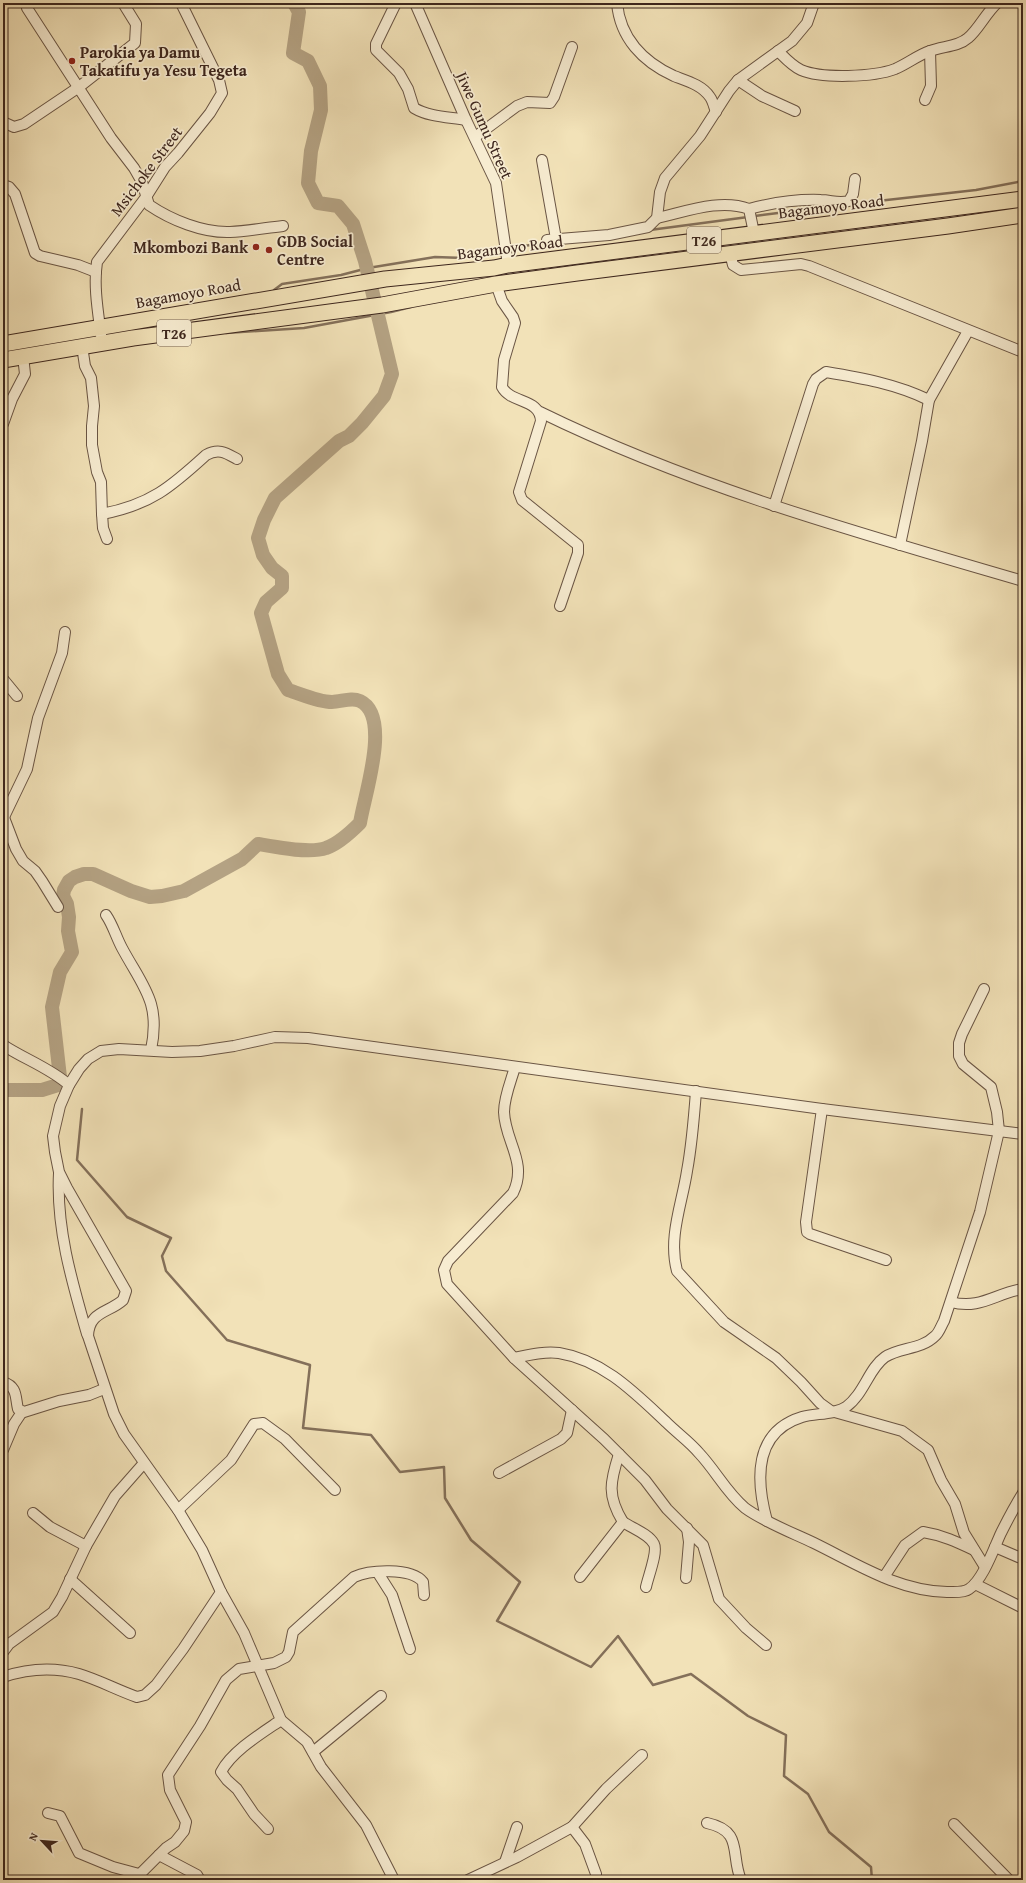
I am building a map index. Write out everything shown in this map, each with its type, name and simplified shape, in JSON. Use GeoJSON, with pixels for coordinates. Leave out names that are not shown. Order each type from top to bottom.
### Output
{"type":"FeatureCollection","features":[{"type":"Feature","properties":{"kind":"highway","name":"Bagamoyo Road"},"geometry":{"type":"LineString","coordinates":[[3,344],[385,279],[494,268],[1023,199]]}},
{"type":"Feature","properties":{"kind":"highway","name":"T26"},"geometry":{"type":"LineString","coordinates":[[3,360],[102,343],[388,304],[496,284],[1023,215]]}},
{"type":"Feature","properties":{"kind":"street"},"geometry":{"type":"LineString","coordinates":[[3,122],[14,128],[24,124],[79,87],[135,43],[136,24],[122,3]]}},
{"type":"Feature","properties":{"kind":"street","name":"Msichoke Street"},"geometry":{"type":"LineString","coordinates":[[102,343],[96,272],[97,262],[146,198],[165,167],[210,114],[222,92],[219,80],[181,3]]}},
{"type":"Feature","properties":{"kind":"street"},"geometry":{"type":"LineString","coordinates":[[396,3],[376,44],[376,50],[399,73],[408,89],[414,108],[435,115],[466,120]]}},
{"type":"Feature","properties":{"kind":"street","name":"Jiwe Gumu Street"},"geometry":{"type":"LineString","coordinates":[[415,3],[466,120],[496,183],[508,265]]}},
{"type":"Feature","properties":{"kind":"street"},"geometry":{"type":"LineString","coordinates":[[617,3],[618,14],[624,32],[644,59],[656,67],[703,89],[711,98],[716,112]]}},
{"type":"Feature","properties":{"kind":"street"},"geometry":{"type":"LineString","coordinates":[[778,51],[794,66],[803,71],[841,76],[881,73],[930,51],[968,38],[997,3]]}},
{"type":"Feature","properties":{"kind":"street"},"geometry":{"type":"LineString","coordinates":[[657,218],[660,192],[665,178],[688,152],[716,112],[728,91],[738,80],[792,41],[802,30],[807,23],[811,4]]}},
{"type":"Feature","properties":{"kind":"street"},"geometry":{"type":"LineString","coordinates":[[27,8],[111,138],[134,168],[142,182],[149,205],[188,224],[214,231],[230,232],[283,226]]}},
{"type":"Feature","properties":{"kind":"street"},"geometry":{"type":"LineString","coordinates":[[475,137],[517,106],[527,102],[550,103],[554,97],[572,47]]}},
{"type":"Feature","properties":{"kind":"street"},"geometry":{"type":"LineString","coordinates":[[925,100],[931,86],[930,51]]}},
{"type":"Feature","properties":{"kind":"street"},"geometry":{"type":"LineString","coordinates":[[738,80],[762,96],[795,111]]}},
{"type":"Feature","properties":{"kind":"street"},"geometry":{"type":"LineString","coordinates":[[542,160],[551,239],[609,234],[648,227],[657,218],[720,205],[739,205],[749,209],[775,202],[823,200],[835,203],[849,201],[853,194],[855,179]]}},
{"type":"Feature","properties":{"kind":"street"},"geometry":{"type":"LineString","coordinates":[[3,185],[9,187],[15,194],[35,253],[40,256],[78,265],[96,272]]}},
{"type":"Feature","properties":{"kind":"street"},"geometry":{"type":"LineString","coordinates":[[749,209],[754,234]]}},
{"type":"Feature","properties":{"kind":"street"},"geometry":{"type":"LineString","coordinates":[[730,253],[733,265],[738,269],[801,264],[809,266],[1023,352]]}},
{"type":"Feature","properties":{"kind":"street"},"geometry":{"type":"LineString","coordinates":[[496,284],[502,301],[513,317],[515,323],[504,360],[502,387],[507,394],[589,436],[774,506],[1023,581]]}},
{"type":"Feature","properties":{"kind":"street"},"geometry":{"type":"LineString","coordinates":[[900,545],[929,400],[968,331]]}},
{"type":"Feature","properties":{"kind":"street"},"geometry":{"type":"LineString","coordinates":[[82,346],[85,366],[91,378],[94,406],[92,445],[97,472],[101,482],[103,528],[107,539]]}},
{"type":"Feature","properties":{"kind":"street"},"geometry":{"type":"LineString","coordinates":[[3,424],[12,400],[25,374],[23,356]]}},
{"type":"Feature","properties":{"kind":"street"},"geometry":{"type":"LineString","coordinates":[[774,506],[813,384],[821,375],[826,372],[889,384],[913,392],[929,400]]}},
{"type":"Feature","properties":{"kind":"street"},"geometry":{"type":"LineString","coordinates":[[540,412],[541,421],[519,492],[525,503],[578,545],[578,553],[560,606]]}},
{"type":"Feature","properties":{"kind":"street"},"geometry":{"type":"LineString","coordinates":[[102,514],[134,506],[156,496],[175,483],[206,455],[212,452],[222,451],[237,459]]}},
{"type":"Feature","properties":{"kind":"street"},"geometry":{"type":"LineString","coordinates":[[58,907],[42,880],[35,871],[23,861],[16,849],[3,816],[27,769],[38,718],[62,653],[65,632]]}},
{"type":"Feature","properties":{"kind":"street"},"geometry":{"type":"LineString","coordinates":[[3,679],[17,696]]}},
{"type":"Feature","properties":{"kind":"street"},"geometry":{"type":"LineString","coordinates":[[106,915],[121,946],[141,978],[147,992],[155,1023],[151,1050]]}},
{"type":"Feature","properties":{"kind":"street"},"geometry":{"type":"LineString","coordinates":[[767,1521],[760,1491],[759,1472],[764,1450],[771,1436],[783,1425],[802,1417],[844,1408],[855,1400],[875,1368],[884,1358],[894,1353],[925,1344],[936,1336],[944,1321],[983,1199],[999,1130],[997,1112],[990,1087],[963,1064],[959,1056],[959,1043],[962,1034],[984,988]]}},
{"type":"Feature","properties":{"kind":"street"},"geometry":{"type":"LineString","coordinates":[[394,1880],[366,1825],[321,1767],[307,1742],[281,1720],[244,1633],[221,1592],[202,1550],[178,1510],[124,1434],[104,1389],[67,1258],[58,1189],[59,1172],[53,1136],[60,1106],[69,1085],[79,1069],[88,1059],[101,1051],[200,1051],[275,1038],[308,1038],[822,1109],[1023,1134]]}},
{"type":"Feature","properties":{"kind":"street"},"geometry":{"type":"LineString","coordinates":[[3,1045],[20,1056],[60,1077],[69,1085]]}},
{"type":"Feature","properties":{"kind":"street"},"geometry":{"type":"LineString","coordinates":[[515,1067],[504,1112],[506,1125],[519,1166],[518,1182],[513,1193],[448,1262],[444,1270],[447,1284],[514,1358],[572,1410],[645,1480],[668,1509],[703,1545],[718,1599],[746,1628],[766,1645]]}},
{"type":"Feature","properties":{"kind":"street"},"geometry":{"type":"LineString","coordinates":[[696,1091],[693,1129],[687,1172],[674,1233],[674,1260],[677,1270],[724,1322],[776,1358],[820,1403],[831,1411],[902,1431],[928,1450],[941,1480],[955,1504],[964,1534],[985,1567]]}},
{"type":"Feature","properties":{"kind":"street"},"geometry":{"type":"LineString","coordinates":[[822,1109],[805,1228],[810,1234],[886,1260]]}},
{"type":"Feature","properties":{"kind":"street"},"geometry":{"type":"LineString","coordinates":[[59,1172],[126,1291],[125,1297],[121,1302],[104,1312],[90,1323],[88,1336]]}},
{"type":"Feature","properties":{"kind":"street"},"geometry":{"type":"LineString","coordinates":[[951,1302],[965,1305],[978,1304],[1002,1294],[1023,1289]]}},
{"type":"Feature","properties":{"kind":"street"},"geometry":{"type":"LineString","coordinates":[[514,1358],[542,1352],[558,1353],[574,1356],[611,1374],[639,1396],[700,1453],[729,1493],[746,1509],[767,1521],[899,1584],[938,1592],[968,1590],[975,1584],[985,1567],[1023,1493]]}},
{"type":"Feature","properties":{"kind":"street"},"geometry":{"type":"LineString","coordinates":[[3,1382],[14,1390],[17,1395],[17,1407],[22,1412],[27,1412],[59,1401],[88,1395],[104,1389]]}},
{"type":"Feature","properties":{"kind":"street"},"geometry":{"type":"LineString","coordinates":[[499,1473],[561,1439],[567,1433],[572,1410]]}},
{"type":"Feature","properties":{"kind":"street"},"geometry":{"type":"LineString","coordinates":[[3,1450],[14,1424],[22,1412]]}},
{"type":"Feature","properties":{"kind":"street"},"geometry":{"type":"LineString","coordinates":[[178,1510],[232,1460],[254,1424],[263,1423],[285,1439],[335,1490]]}},
{"type":"Feature","properties":{"kind":"street"},"geometry":{"type":"LineString","coordinates":[[619,1454],[612,1475],[611,1492],[617,1511],[623,1522],[649,1538],[654,1544],[655,1552],[646,1587]]}},
{"type":"Feature","properties":{"kind":"street"},"geometry":{"type":"LineString","coordinates":[[3,1652],[9,1644],[53,1612],[86,1546],[115,1496],[144,1463]]}},
{"type":"Feature","properties":{"kind":"street"},"geometry":{"type":"LineString","coordinates":[[33,1513],[50,1527],[86,1546]]}},
{"type":"Feature","properties":{"kind":"street"},"geometry":{"type":"LineString","coordinates":[[580,1577],[623,1522]]}},
{"type":"Feature","properties":{"kind":"street"},"geometry":{"type":"LineString","coordinates":[[686,1578],[689,1542],[687,1528]]}},
{"type":"Feature","properties":{"kind":"street"},"geometry":{"type":"LineString","coordinates":[[884,1577],[906,1545],[923,1532],[952,1540],[974,1550]]}},
{"type":"Feature","properties":{"kind":"street"},"geometry":{"type":"LineString","coordinates":[[995,1547],[1023,1559]]}},
{"type":"Feature","properties":{"kind":"street"},"geometry":{"type":"LineString","coordinates":[[48,1813],[60,1816],[79,1853],[136,1877],[175,1842],[184,1831],[186,1822],[170,1790],[167,1780],[170,1770],[200,1726],[226,1680],[239,1669],[280,1661],[286,1657],[291,1645],[291,1636],[296,1629],[354,1578],[362,1574],[399,1572],[417,1575],[423,1582],[424,1595]]}},
{"type":"Feature","properties":{"kind":"street"},"geometry":{"type":"LineString","coordinates":[[378,1573],[392,1595],[410,1649]]}},
{"type":"Feature","properties":{"kind":"street"},"geometry":{"type":"LineString","coordinates":[[70,1579],[130,1633]]}},
{"type":"Feature","properties":{"kind":"street"},"geometry":{"type":"LineString","coordinates":[[975,1584],[1023,1608]]}},
{"type":"Feature","properties":{"kind":"street"},"geometry":{"type":"LineString","coordinates":[[3,1677],[30,1670],[66,1671],[79,1674],[137,1697],[145,1695],[169,1669],[221,1592]]}},
{"type":"Feature","properties":{"kind":"street"},"geometry":{"type":"LineString","coordinates":[[313,1752],[381,1696]]}},
{"type":"Feature","properties":{"kind":"street"},"geometry":{"type":"LineString","coordinates":[[268,1829],[254,1814],[238,1789],[227,1780],[221,1772],[224,1766],[244,1746],[281,1720]]}},
{"type":"Feature","properties":{"kind":"street"},"geometry":{"type":"LineString","coordinates":[[468,1880],[572,1827],[606,1789],[642,1755]]}},
{"type":"Feature","properties":{"kind":"street"},"geometry":{"type":"LineString","coordinates":[[707,1823],[718,1825],[733,1839],[737,1867],[741,1880]]}},
{"type":"Feature","properties":{"kind":"street"},"geometry":{"type":"LineString","coordinates":[[954,1824],[1009,1880]]}},
{"type":"Feature","properties":{"kind":"street"},"geometry":{"type":"LineString","coordinates":[[505,1862],[517,1827]]}},
{"type":"Feature","properties":{"kind":"street"},"geometry":{"type":"LineString","coordinates":[[572,1827],[585,1844],[596,1874]]}},
{"type":"Feature","properties":{"kind":"street"},"geometry":{"type":"LineString","coordinates":[[159,1855],[197,1875],[200,1880]]}},
{"type":"Feature","properties":{"kind":"waterway"},"geometry":{"type":"LineString","coordinates":[[3,1090],[42,1090],[58,1085],[60,1077],[52,1007],[60,972],[72,952],[68,931],[69,917],[67,904],[63,896],[64,890],[69,881],[84,874],[93,874],[131,891],[150,897],[162,896],[184,891],[242,859],[258,844],[292,849],[319,850],[340,841],[360,823],[374,758],[374,723],[369,709],[357,700],[327,702],[288,690],[278,674],[261,613],[266,602],[282,588],[282,576],[272,568],[263,555],[258,538],[264,520],[275,498],[339,441],[349,436],[362,423],[384,396],[392,374],[365,261],[353,224],[338,206],[318,203],[308,183],[311,151],[321,110],[320,86],[308,61],[293,53],[299,12],[294,3]]}},
{"type":"Feature","properties":{"kind":"waterway"},"geometry":{"type":"LineString","coordinates":[[851,204],[976,190],[1023,181]]}},
{"type":"Feature","properties":{"kind":"waterway"},"geometry":{"type":"LineString","coordinates":[[755,216],[834,206]]}},
{"type":"Feature","properties":{"kind":"waterway"},"geometry":{"type":"LineString","coordinates":[[650,230],[748,217]]}},
{"type":"Feature","properties":{"kind":"waterway"},"geometry":{"type":"LineString","coordinates":[[509,248],[545,243]]}},
{"type":"Feature","properties":{"kind":"waterway"},"geometry":{"type":"LineString","coordinates":[[274,290],[282,284],[341,275],[368,268],[435,257],[464,258],[504,248]]}},
{"type":"Feature","properties":{"kind":"waterway"},"geometry":{"type":"LineString","coordinates":[[226,333],[304,328],[411,307]]}},
{"type":"Feature","properties":{"kind":"waterway"},"geometry":{"type":"LineString","coordinates":[[82,1109],[77,1160],[127,1217],[171,1238],[162,1256],[166,1271],[227,1340],[310,1365],[303,1428],[371,1435],[400,1472],[444,1467],[445,1498],[471,1540],[520,1582],[497,1621],[591,1667],[618,1636],[653,1685],[691,1674],[748,1716],[786,1735],[784,1776],[808,1794],[829,1832],[871,1867],[872,1880]]}},
{"type":"Feature","properties":{"kind":"place","name":"Parokia ya Damu Takatifu ya Yesu Tegeta"},"geometry":{"type":"Point","coordinates":[72,61]}},
{"type":"Feature","properties":{"kind":"place","name":"Mkombozi Bank"},"geometry":{"type":"Point","coordinates":[256,247]}},
{"type":"Feature","properties":{"kind":"place","name":"GDB Social Centre"},"geometry":{"type":"Point","coordinates":[269,250]}}]}
